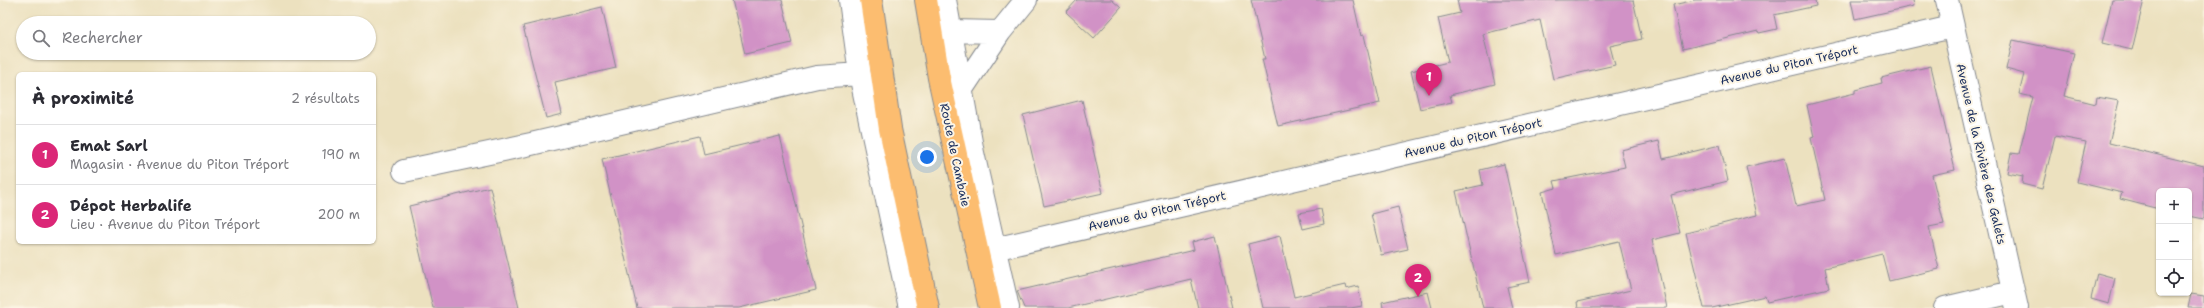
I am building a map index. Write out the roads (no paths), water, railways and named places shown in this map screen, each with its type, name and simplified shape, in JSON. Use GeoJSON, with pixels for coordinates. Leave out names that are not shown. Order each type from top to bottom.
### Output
{"type":"FeatureCollection","features":[{"type":"Feature","properties":{"kind":"main road"},"geometry":{"type":"LineString","coordinates":[[871,0],[890,129],[928,308]]}},
{"type":"Feature","properties":{"kind":"main road","name":"Route de Cambaie"},"geometry":{"type":"LineString","coordinates":[[926,0],[942,92],[990,308]]}},
{"type":"Feature","properties":{"kind":"street"},"geometry":{"type":"LineString","coordinates":[[850,0],[860,74],[910,308]]}},
{"type":"Feature","properties":{"kind":"street"},"geometry":{"type":"LineString","coordinates":[[945,0],[973,153],[1008,308]]}},
{"type":"Feature","properties":{"kind":"street","name":"Route de Cambaie"},"geometry":{"type":"LineString","coordinates":[[962,89],[1000,32],[1026,0]]}},
{"type":"Feature","properties":{"kind":"street","name":"Avenue de la Rivière des Galets"},"geometry":{"type":"LineString","coordinates":[[1947,0],[2015,300]]}},
{"type":"Feature","properties":{"kind":"street","name":"Avenue du Piton Tréport"},"geometry":{"type":"LineString","coordinates":[[994,249],[1952,27]]}},
{"type":"Feature","properties":{"kind":"street"},"geometry":{"type":"LineString","coordinates":[[950,31],[1000,32]]}},
{"type":"Feature","properties":{"kind":"street"},"geometry":{"type":"LineString","coordinates":[[404,171],[531,144],[818,77],[860,74]]}},
{"type":"Feature","properties":{"kind":"street"},"geometry":{"type":"LineString","coordinates":[[1945,308],[2015,300]]}},
{"type":"Feature","properties":{"kind":"place","name":"Emat Sarl"},"geometry":{"type":"Point","coordinates":[1429,96]}},
{"type":"Feature","properties":{"kind":"place","name":"Dépot Herbalife"},"geometry":{"type":"Point","coordinates":[1418,297]}}]}
